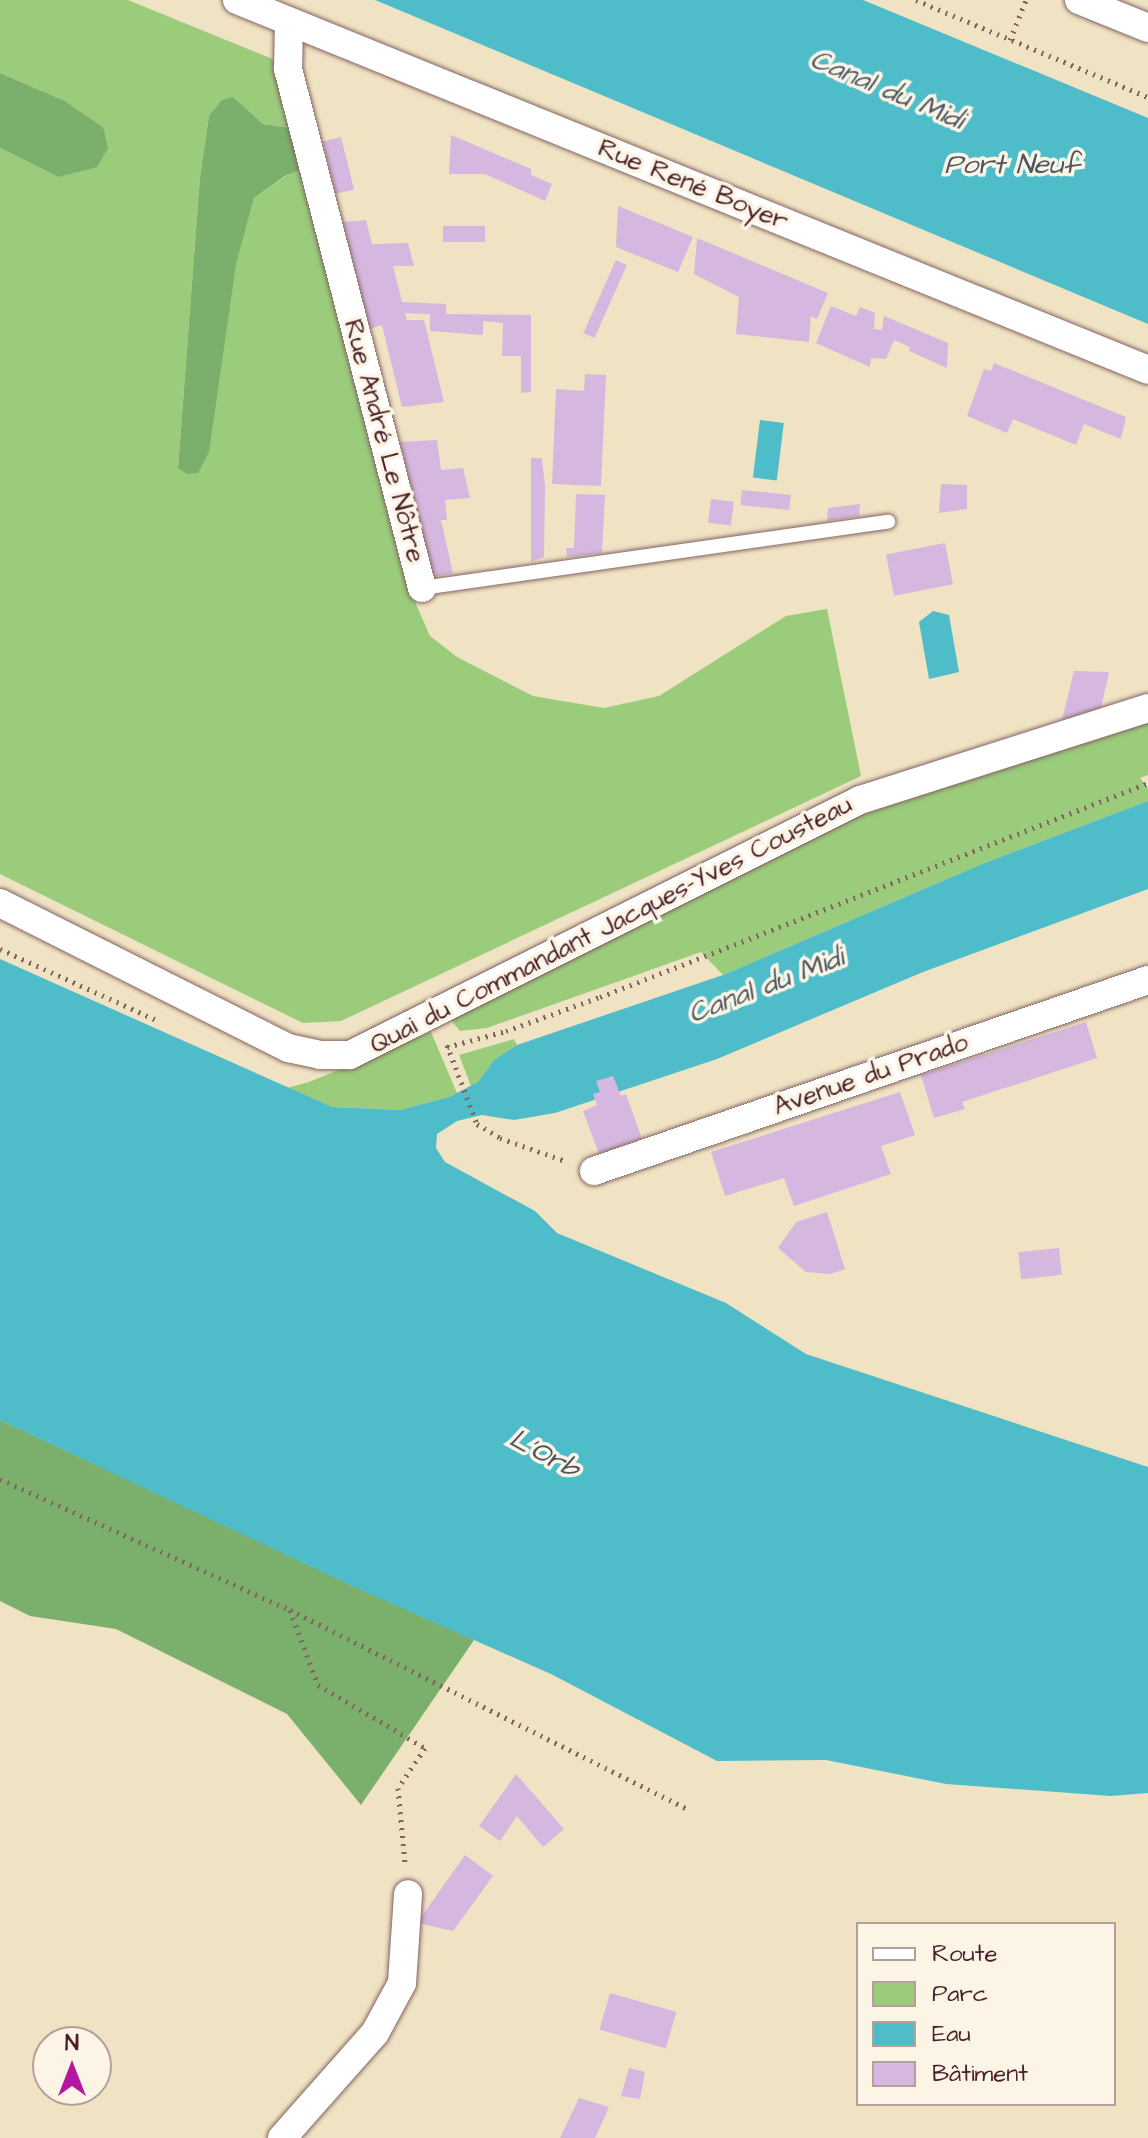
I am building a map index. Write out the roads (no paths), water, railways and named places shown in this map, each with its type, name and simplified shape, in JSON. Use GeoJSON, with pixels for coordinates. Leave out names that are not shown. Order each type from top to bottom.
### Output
{"type":"FeatureCollection","features":[{"type":"Feature","properties":{"kind":"street","name":"Rue René Boyer"},"geometry":{"type":"LineString","coordinates":[[237,0],[1148,370]]}},
{"type":"Feature","properties":{"kind":"street"},"geometry":{"type":"LineString","coordinates":[[1079,0],[1148,28]]}},
{"type":"Feature","properties":{"kind":"street","name":"Rue André Le Nôtre"},"geometry":{"type":"LineString","coordinates":[[289,22],[288,69],[422,588]]}},
{"type":"Feature","properties":{"kind":"street","name":"Quai du Commandant Jacques-Yves Cousteau"},"geometry":{"type":"LineString","coordinates":[[0,903],[288,1048],[320,1055],[350,1055],[860,800],[1148,708]]}},
{"type":"Feature","properties":{"kind":"street","name":"Avenue du Prado"},"geometry":{"type":"LineString","coordinates":[[594,1171],[1148,980]]}},
{"type":"Feature","properties":{"kind":"street"},"geometry":{"type":"LineString","coordinates":[[282,2138],[375,2033],[402,1983],[408,1894]]}},
{"type":"Feature","properties":{"kind":"lane","name":"Rue André Le Nôtre"},"geometry":{"type":"LineString","coordinates":[[422,588],[888,522]]}},
{"type":"Feature","properties":{"kind":"water","name":"Port Neuf"},"geometry":{"type":"Polygon","coordinates":[[[375,0],[863,0],[1148,118],[1148,324],[375,0]]]}},
{"type":"Feature","properties":{"kind":"water"},"geometry":{"type":"Polygon","coordinates":[[[760,420],[784,423],[777,480],[753,478],[760,420]]]}},
{"type":"Feature","properties":{"kind":"water"},"geometry":{"type":"Polygon","coordinates":[[[933,611],[949,615],[959,672],[929,679],[919,622],[933,611]]]}},
{"type":"Feature","properties":{"kind":"water"},"geometry":{"type":"Polygon","coordinates":[[[1148,801],[1148,889],[923,972],[717,1059],[555,1113],[514,1120],[482,1115],[457,1121],[437,1134],[436,1148],[445,1162],[535,1211],[557,1233],[726,1303],[806,1354],[1148,1467],[1148,1793],[1111,1796],[946,1784],[826,1760],[717,1761],[551,1674],[354,1587],[0,1420],[0,959],[332,1107],[400,1110],[449,1097],[478,1082],[494,1060],[517,1045],[723,975],[982,864],[1148,801]]]}},
{"type":"Feature","properties":{"kind":"water label","name":"Canal du Midi"},"geometry":{"type":"Point","coordinates":[887,90]}},
{"type":"Feature","properties":{"kind":"water label","name":"Canal du Midi"},"geometry":{"type":"Point","coordinates":[766,986]}},
{"type":"Feature","properties":{"kind":"water label","name":"L'Orb"},"geometry":{"type":"Point","coordinates":[544,1454]}}]}
